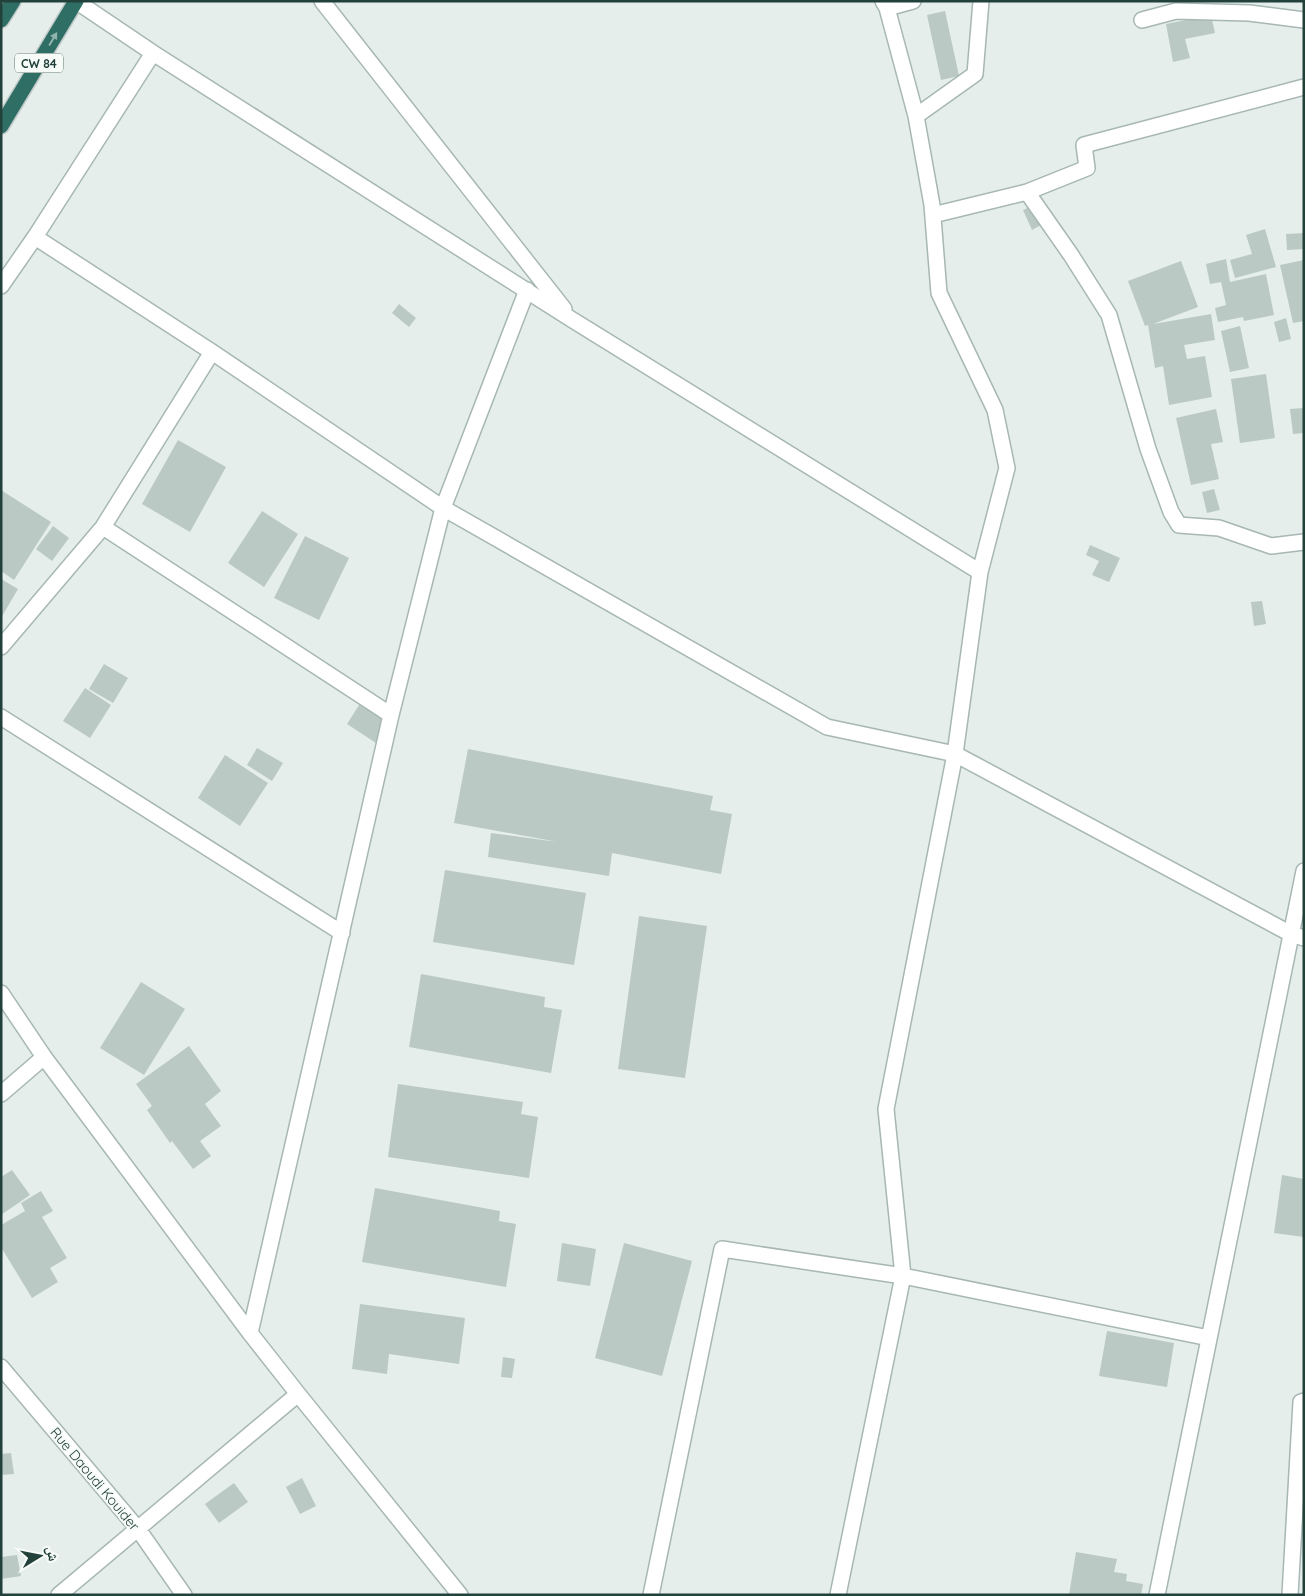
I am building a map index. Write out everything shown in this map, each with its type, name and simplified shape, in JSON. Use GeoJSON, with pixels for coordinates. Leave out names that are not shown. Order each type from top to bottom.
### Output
{"type":"FeatureCollection","features":[{"type":"Feature","properties":{"kind":"highway"},"geometry":{"type":"LineString","coordinates":[[1,20],[13,1]]}},
{"type":"Feature","properties":{"kind":"highway","name":"CW 84"},"geometry":{"type":"LineString","coordinates":[[1,126],[76,1]]}},
{"type":"Feature","properties":{"kind":"street"},"geometry":{"type":"LineString","coordinates":[[76,1],[153,53],[571,319],[980,572]]}},
{"type":"Feature","properties":{"kind":"street"},"geometry":{"type":"LineString","coordinates":[[322,1],[571,319]]}},
{"type":"Feature","properties":{"kind":"street"},"geometry":{"type":"LineString","coordinates":[[838,1595],[903,1276],[886,1109],[955,754],[980,572],[1008,468],[995,410],[939,293],[933,214],[916,116],[885,5],[913,1]]}},
{"type":"Feature","properties":{"kind":"street"},"geometry":{"type":"LineString","coordinates":[[916,116],[975,74],[982,1]]}},
{"type":"Feature","properties":{"kind":"street"},"geometry":{"type":"LineString","coordinates":[[1142,20],[1176,11],[1249,13],[1304,20]]}},
{"type":"Feature","properties":{"kind":"street"},"geometry":{"type":"LineString","coordinates":[[1,286],[35,237],[153,53]]}},
{"type":"Feature","properties":{"kind":"street"},"geometry":{"type":"LineString","coordinates":[[933,214],[1027,192],[1087,168],[1084,145],[1304,87]]}},
{"type":"Feature","properties":{"kind":"street"},"geometry":{"type":"LineString","coordinates":[[1027,192],[1071,255],[1108,315],[1148,449],[1172,512],[1179,525],[1219,528],[1271,546],[1304,542]]}},
{"type":"Feature","properties":{"kind":"street"},"geometry":{"type":"LineString","coordinates":[[35,237],[212,352],[443,508],[828,727],[955,754],[1298,936]]}},
{"type":"Feature","properties":{"kind":"street"},"geometry":{"type":"LineString","coordinates":[[250,1333],[391,715],[443,508],[527,290]]}},
{"type":"Feature","properties":{"kind":"street"},"geometry":{"type":"LineString","coordinates":[[1,647],[103,527],[212,352]]}},
{"type":"Feature","properties":{"kind":"street"},"geometry":{"type":"LineString","coordinates":[[103,527],[391,715]]}},
{"type":"Feature","properties":{"kind":"street"},"geometry":{"type":"LineString","coordinates":[[1,717],[342,933]]}},
{"type":"Feature","properties":{"kind":"street"},"geometry":{"type":"LineString","coordinates":[[1157,1595],[1209,1338],[1298,936],[1304,871]]}},
{"type":"Feature","properties":{"kind":"street"},"geometry":{"type":"LineString","coordinates":[[1,993],[44,1057],[250,1333],[460,1595]]}},
{"type":"Feature","properties":{"kind":"street"},"geometry":{"type":"LineString","coordinates":[[1,1094],[44,1057]]}},
{"type":"Feature","properties":{"kind":"street"},"geometry":{"type":"LineString","coordinates":[[651,1595],[722,1249],[903,1276],[1209,1338]]}},
{"type":"Feature","properties":{"kind":"street","name":"Rue Daoudi Kouider"},"geometry":{"type":"LineString","coordinates":[[1,1367],[138,1529],[184,1595]]}},
{"type":"Feature","properties":{"kind":"street"},"geometry":{"type":"LineString","coordinates":[[58,1595],[298,1394]]}},
{"type":"Feature","properties":{"kind":"street"},"geometry":{"type":"LineString","coordinates":[[1290,1595],[1301,1402],[1304,1401]]}},
{"type":"Feature","properties":{"kind":"building"},"geometry":{"type":"Polygon","coordinates":[[[945,11],[959,76],[941,80],[927,15],[945,11]]]}},
{"type":"Feature","properties":{"kind":"building"},"geometry":{"type":"Polygon","coordinates":[[[1211,15],[1215,33],[1185,39],[1190,58],[1173,62],[1166,24],[1211,15]]]}},
{"type":"Feature","properties":{"kind":"building"},"geometry":{"type":"Polygon","coordinates":[[[1041,202],[1050,220],[1032,230],[1023,210],[1041,202]]]}},
{"type":"Feature","properties":{"kind":"building"},"geometry":{"type":"Polygon","coordinates":[[[1265,229],[1276,267],[1235,278],[1230,260],[1252,254],[1246,235],[1265,229]]]}},
{"type":"Feature","properties":{"kind":"building"},"geometry":{"type":"Polygon","coordinates":[[[1304,233],[1304,249],[1287,250],[1286,234],[1304,233]]]}},
{"type":"Feature","properties":{"kind":"building"},"geometry":{"type":"Polygon","coordinates":[[[1226,259],[1230,282],[1266,274],[1274,315],[1244,321],[1243,317],[1218,322],[1215,308],[1226,305],[1221,282],[1210,284],[1206,264],[1226,259]]]}},
{"type":"Feature","properties":{"kind":"building"},"geometry":{"type":"Polygon","coordinates":[[[1304,260],[1304,321],[1293,323],[1280,265],[1304,260]]]}},
{"type":"Feature","properties":{"kind":"building"},"geometry":{"type":"Polygon","coordinates":[[[1181,261],[1198,307],[1153,324],[1211,314],[1215,340],[1184,345],[1187,359],[1205,356],[1212,397],[1169,405],[1163,366],[1155,368],[1148,325],[1145,326],[1128,281],[1181,261]]]}},
{"type":"Feature","properties":{"kind":"building"},"geometry":{"type":"Polygon","coordinates":[[[399,304],[416,318],[409,327],[392,313],[399,304]]]}},
{"type":"Feature","properties":{"kind":"building"},"geometry":{"type":"Polygon","coordinates":[[[1286,318],[1291,339],[1279,342],[1274,322],[1286,318]]]}},
{"type":"Feature","properties":{"kind":"building"},"geometry":{"type":"Polygon","coordinates":[[[1240,326],[1249,368],[1230,372],[1221,331],[1240,326]]]}},
{"type":"Feature","properties":{"kind":"building"},"geometry":{"type":"Polygon","coordinates":[[[1266,374],[1275,438],[1240,443],[1231,379],[1266,374]]]}},
{"type":"Feature","properties":{"kind":"building"},"geometry":{"type":"Polygon","coordinates":[[[1304,408],[1304,433],[1293,434],[1290,409],[1304,408]]]}},
{"type":"Feature","properties":{"kind":"building"},"geometry":{"type":"Polygon","coordinates":[[[1216,409],[1223,442],[1211,444],[1219,479],[1191,485],[1176,418],[1216,409]]]}},
{"type":"Feature","properties":{"kind":"building"},"geometry":{"type":"Polygon","coordinates":[[[178,440],[226,467],[190,532],[142,504],[178,440]]]}},
{"type":"Feature","properties":{"kind":"building"},"geometry":{"type":"Polygon","coordinates":[[[1214,489],[1220,510],[1207,513],[1202,492],[1214,489]]]}},
{"type":"Feature","properties":{"kind":"building"},"geometry":{"type":"Polygon","coordinates":[[[1,490],[51,522],[14,580],[1,571],[1,490]]]}},
{"type":"Feature","properties":{"kind":"building"},"geometry":{"type":"Polygon","coordinates":[[[262,511],[298,534],[264,587],[228,563],[262,511]]]}},
{"type":"Feature","properties":{"kind":"building"},"geometry":{"type":"Polygon","coordinates":[[[53,526],[69,538],[52,561],[36,549],[53,526]]]}},
{"type":"Feature","properties":{"kind":"building"},"geometry":{"type":"Polygon","coordinates":[[[305,536],[349,558],[319,620],[274,598],[305,536]]]}},
{"type":"Feature","properties":{"kind":"building"},"geometry":{"type":"Polygon","coordinates":[[[1090,545],[1120,558],[1109,582],[1092,575],[1099,561],[1086,555],[1090,545]]]}},
{"type":"Feature","properties":{"kind":"building"},"geometry":{"type":"Polygon","coordinates":[[[1,579],[18,589],[1,618],[1,579]]]}},
{"type":"Feature","properties":{"kind":"building"},"geometry":{"type":"Polygon","coordinates":[[[1262,601],[1266,624],[1254,626],[1251,602],[1262,601]]]}},
{"type":"Feature","properties":{"kind":"building"},"geometry":{"type":"Polygon","coordinates":[[[104,664],[128,678],[113,703],[89,689],[104,664]]]}},
{"type":"Feature","properties":{"kind":"building"},"geometry":{"type":"Polygon","coordinates":[[[85,688],[111,705],[90,738],[63,721],[85,688]]]}},
{"type":"Feature","properties":{"kind":"building"},"geometry":{"type":"Polygon","coordinates":[[[368,691],[397,709],[376,743],[347,724],[368,691]]]}},
{"type":"Feature","properties":{"kind":"building"},"geometry":{"type":"Polygon","coordinates":[[[257,748],[283,763],[272,781],[247,765],[257,748]]]}},
{"type":"Feature","properties":{"kind":"building"},"geometry":{"type":"Polygon","coordinates":[[[468,749],[713,796],[710,810],[732,814],[721,874],[612,853],[609,876],[488,857],[491,833],[558,842],[454,823],[468,749]]]}},
{"type":"Feature","properties":{"kind":"building"},"geometry":{"type":"Polygon","coordinates":[[[225,755],[268,783],[240,826],[198,798],[225,755]]]}},
{"type":"Feature","properties":{"kind":"building"},"geometry":{"type":"Polygon","coordinates":[[[445,870],[586,893],[574,965],[433,942],[445,870]]]}},
{"type":"Feature","properties":{"kind":"building"},"geometry":{"type":"Polygon","coordinates":[[[639,916],[707,926],[685,1078],[618,1069],[639,916]]]}},
{"type":"Feature","properties":{"kind":"building"},"geometry":{"type":"Polygon","coordinates":[[[421,974],[545,997],[544,1007],[562,1010],[551,1073],[409,1047],[421,974]]]}},
{"type":"Feature","properties":{"kind":"building"},"geometry":{"type":"Polygon","coordinates":[[[141,982],[185,1009],[144,1075],[100,1048],[141,982]]]}},
{"type":"Feature","properties":{"kind":"building"},"geometry":{"type":"Polygon","coordinates":[[[189,1046],[221,1091],[205,1104],[221,1126],[200,1141],[211,1156],[193,1169],[172,1141],[170,1143],[147,1110],[152,1106],[136,1084],[189,1046]]]}},
{"type":"Feature","properties":{"kind":"building"},"geometry":{"type":"Polygon","coordinates":[[[398,1084],[523,1102],[521,1114],[538,1117],[529,1178],[388,1157],[398,1084]]]}},
{"type":"Feature","properties":{"kind":"building"},"geometry":{"type":"Polygon","coordinates":[[[12,1170],[30,1195],[1,1215],[1,1177],[12,1170]]]}},
{"type":"Feature","properties":{"kind":"building"},"geometry":{"type":"Polygon","coordinates":[[[1282,1175],[1304,1179],[1304,1237],[1274,1233],[1282,1175]]]}},
{"type":"Feature","properties":{"kind":"building"},"geometry":{"type":"Polygon","coordinates":[[[375,1188],[500,1211],[499,1221],[516,1224],[506,1287],[362,1262],[375,1188]]]}},
{"type":"Feature","properties":{"kind":"building"},"geometry":{"type":"Polygon","coordinates":[[[41,1191],[53,1211],[42,1217],[67,1258],[50,1268],[58,1282],[32,1298],[1,1247],[1,1225],[25,1211],[21,1203],[41,1191]]]}},
{"type":"Feature","properties":{"kind":"building"},"geometry":{"type":"Polygon","coordinates":[[[562,1243],[596,1249],[590,1286],[557,1281],[562,1243]]]}},
{"type":"Feature","properties":{"kind":"building"},"geometry":{"type":"Polygon","coordinates":[[[624,1243],[692,1261],[662,1376],[595,1358],[624,1243]]]}},
{"type":"Feature","properties":{"kind":"building"},"geometry":{"type":"Polygon","coordinates":[[[360,1304],[465,1318],[459,1364],[389,1354],[387,1374],[352,1369],[360,1304]]]}},
{"type":"Feature","properties":{"kind":"building"},"geometry":{"type":"Polygon","coordinates":[[[1107,1331],[1174,1343],[1167,1387],[1099,1376],[1107,1331]]]}},
{"type":"Feature","properties":{"kind":"building"},"geometry":{"type":"Polygon","coordinates":[[[503,1357],[515,1359],[512,1378],[501,1377],[503,1357]]]}},
{"type":"Feature","properties":{"kind":"building"},"geometry":{"type":"Polygon","coordinates":[[[11,1453],[14,1474],[1,1475],[1,1454],[11,1453]]]}},
{"type":"Feature","properties":{"kind":"building"},"geometry":{"type":"Polygon","coordinates":[[[302,1478],[316,1506],[300,1514],[286,1487],[302,1478]]]}},
{"type":"Feature","properties":{"kind":"building"},"geometry":{"type":"Polygon","coordinates":[[[234,1483],[248,1502],[219,1523],[205,1504],[234,1483]]]}},
{"type":"Feature","properties":{"kind":"building"},"geometry":{"type":"Polygon","coordinates":[[[1076,1552],[1117,1559],[1114,1572],[1127,1574],[1126,1581],[1143,1584],[1141,1595],[1069,1595],[1076,1552]]]}},
{"type":"Feature","properties":{"kind":"building"},"geometry":{"type":"Polygon","coordinates":[[[17,1555],[21,1576],[1,1579],[1,1557],[17,1555]]]}}]}
